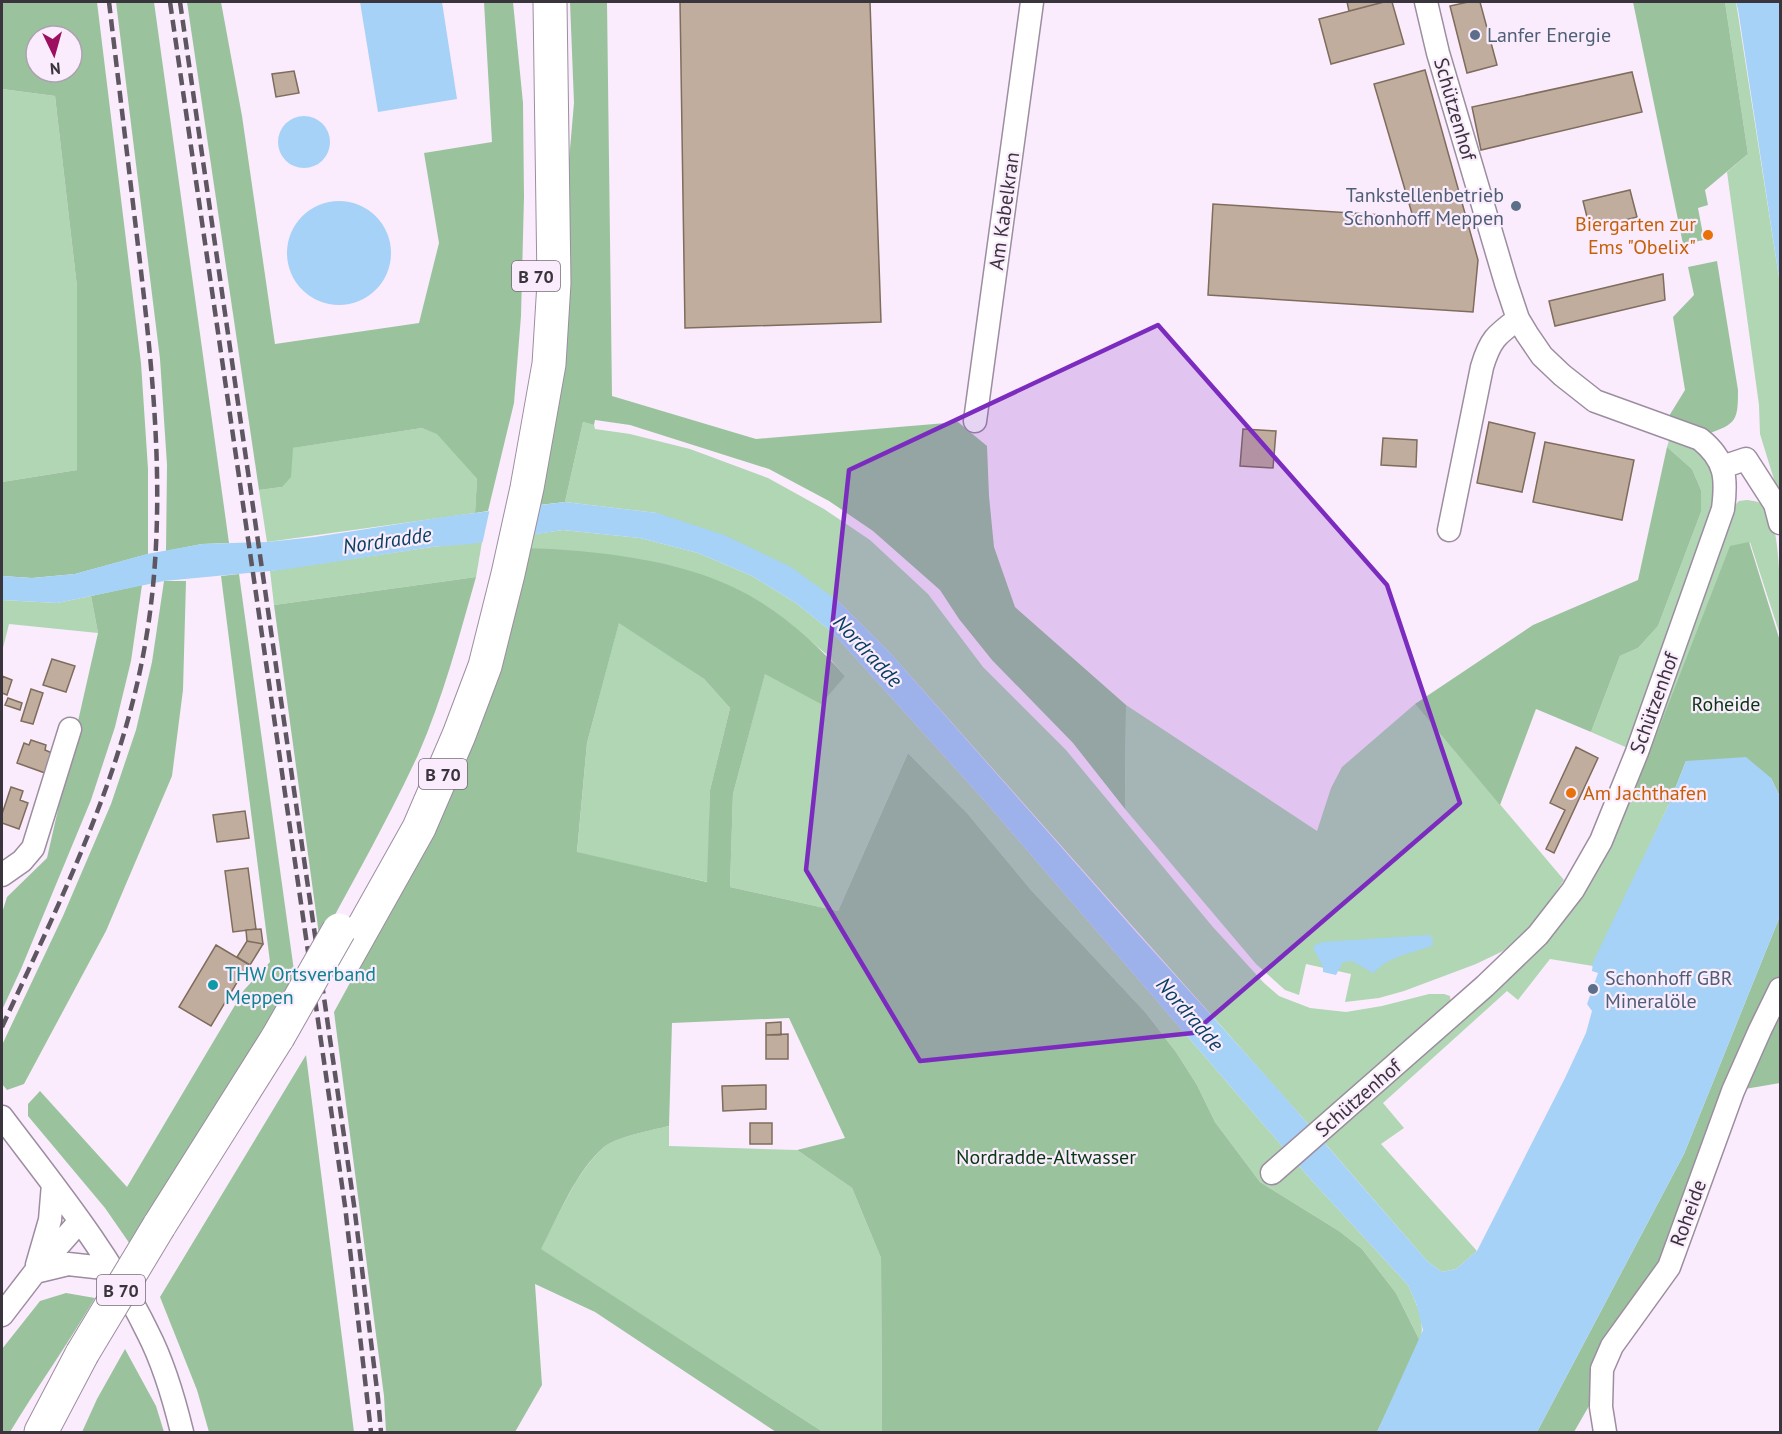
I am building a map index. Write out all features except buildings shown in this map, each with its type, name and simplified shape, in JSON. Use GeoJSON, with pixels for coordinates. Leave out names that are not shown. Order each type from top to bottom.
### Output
{"type":"FeatureCollection","features":[{"type":"Feature","properties":{"kind":"highway","name":"B 70"},"geometry":{"type":"LineString","coordinates":[[517,488],[536,281],[537,195],[532,2]]}},
{"type":"Feature","properties":{"kind":"highway","name":"B 70"},"geometry":{"type":"LineString","coordinates":[[41,1432],[90,1360],[342,945],[442,723],[499,574],[517,488],[549,364],[554,283],[550,2]]}},
{"type":"Feature","properties":{"kind":"highway","name":"B 70"},"geometry":{"type":"LineString","coordinates":[[64,1432],[90,1360]]}},
{"type":"Feature","properties":{"kind":"street","name":"Am Kabelkran"},"geometry":{"type":"LineString","coordinates":[[975,422],[1032,2]]}},
{"type":"Feature","properties":{"kind":"street","name":"Schützenhof"},"geometry":{"type":"LineString","coordinates":[[1276,1170],[1485,986],[1538,935],[1573,890],[1601,841],[1637,752],[1723,509],[1725,490],[1722,467],[1713,450],[1700,439],[1595,400],[1562,375],[1542,356],[1518,319],[1442,65],[1426,2]]}},
{"type":"Feature","properties":{"kind":"street"},"geometry":{"type":"LineString","coordinates":[[1449,530],[1487,348],[1499,333],[1518,319]]}},
{"type":"Feature","properties":{"kind":"street"},"geometry":{"type":"LineString","coordinates":[[1722,467],[1746,459],[1775,504],[1780,523]]}},
{"type":"Feature","properties":{"kind":"street"},"geometry":{"type":"LineString","coordinates":[[2,875],[21,861],[33,848],[70,729]]}},
{"type":"Feature","properties":{"kind":"street","name":"Roheide"},"geometry":{"type":"LineString","coordinates":[[1605,1432],[1601,1407],[1602,1369],[1612,1346],[1668,1267],[1733,1091],[1780,988]]}},
{"type":"Feature","properties":{"kind":"street"},"geometry":{"type":"LineString","coordinates":[[2,1117],[113,1269],[149,1333],[173,1397],[182,1432]]}},
{"type":"Feature","properties":{"kind":"street"},"geometry":{"type":"LineString","coordinates":[[35,1272],[50,1220],[52,1184]]}},
{"type":"Feature","properties":{"kind":"street"},"geometry":{"type":"LineString","coordinates":[[2,1315],[35,1272],[80,1221]]}},
{"type":"Feature","properties":{"kind":"street"},"geometry":{"type":"LineString","coordinates":[[35,1272],[68,1264],[113,1269]]}},
{"type":"Feature","properties":{"kind":"highlighted area"},"geometry":{"type":"Polygon","coordinates":[[[1158,325],[1387,585],[1460,803],[1193,1033],[920,1061],[806,870],[849,470],[1158,325]]]}},
{"type":"Feature","properties":{"kind":"green space"},"geometry":{"type":"Polygon","coordinates":[[[2,2],[97,2],[141,363],[148,469],[148,554],[75,574],[32,578],[2,576],[2,482],[77,470],[77,287],[55,96],[2,89],[2,2]]]}},
{"type":"Feature","properties":{"kind":"green space"},"geometry":{"type":"Polygon","coordinates":[[[116,2],[154,2],[229,543],[202,544],[166,551],[167,465],[160,359],[116,2]]]}},
{"type":"Feature","properties":{"kind":"green space"},"geometry":{"type":"Polygon","coordinates":[[[187,2],[221,2],[242,116],[275,344],[419,323],[439,243],[424,153],[492,142],[484,2],[513,2],[523,103],[524,197],[521,316],[514,403],[488,511],[475,513],[477,479],[437,434],[422,428],[293,448],[291,477],[282,487],[259,490],[187,2]]]}},
{"type":"Feature","properties":{"kind":"green space"},"geometry":{"type":"Polygon","coordinates":[[[570,2],[607,2],[612,396],[756,439],[958,422],[987,446],[994,547],[1015,607],[1126,705],[1125,809],[1073,743],[992,660],[959,619],[940,590],[873,531],[829,501],[769,469],[630,425],[595,420],[594,425],[583,422],[565,502],[539,505],[574,103],[570,2]]]}},
{"type":"Feature","properties":{"kind":"green space"},"geometry":{"type":"Polygon","coordinates":[[[1633,2],[1725,2],[1748,154],[1705,190],[1708,205],[1698,208],[1704,240],[1683,244],[1633,2]]]}},
{"type":"Feature","properties":{"kind":"green space"},"geometry":{"type":"Polygon","coordinates":[[[1725,2],[1736,2],[1780,284],[1780,499],[1760,434],[1759,405],[1727,172],[1748,154],[1725,2]]]}},
{"type":"Feature","properties":{"kind":"green space"},"geometry":{"type":"Polygon","coordinates":[[[2,89],[55,96],[77,287],[77,470],[2,482],[2,89]]]}},
{"type":"Feature","properties":{"kind":"green space"},"geometry":{"type":"Polygon","coordinates":[[[1717,261],[1738,400],[1734,420],[1707,434],[1669,416],[1685,390],[1673,317],[1694,295],[1688,267],[1717,261]]]}},
{"type":"Feature","properties":{"kind":"green space"},"geometry":{"type":"Polygon","coordinates":[[[583,422],[594,425],[595,429],[630,434],[690,449],[768,478],[824,509],[870,540],[928,594],[983,667],[1066,750],[1212,926],[1264,983],[1279,996],[1310,1008],[1346,1012],[1429,994],[1450,996],[1451,1005],[1324,1118],[1315,1120],[1309,1125],[891,654],[838,601],[657,513],[565,502],[583,422]]]}},
{"type":"Feature","properties":{"kind":"green space"},"geometry":{"type":"Polygon","coordinates":[[[422,428],[437,433],[477,479],[475,513],[267,542],[259,490],[282,487],[292,448],[422,428]]]}},
{"type":"Feature","properties":{"kind":"green space"},"geometry":{"type":"Polygon","coordinates":[[[1670,437],[1690,443],[1712,463],[1717,495],[1630,749],[1591,732],[1620,656],[1638,648],[1658,626],[1701,512],[1701,490],[1692,469],[1667,447],[1670,437]]]}},
{"type":"Feature","properties":{"kind":"green space"},"geometry":{"type":"Polygon","coordinates":[[[1667,447],[1692,469],[1701,490],[1701,512],[1658,626],[1638,648],[1620,656],[1591,732],[1536,709],[1500,805],[1415,704],[1533,625],[1638,580],[1667,447]]]}},
{"type":"Feature","properties":{"kind":"green space"},"geometry":{"type":"Polygon","coordinates":[[[1747,500],[1765,506],[1775,530],[1779,567],[1780,635],[1750,542],[1635,790],[1669,804],[1593,966],[1550,959],[1518,1000],[1507,991],[1383,1103],[1404,1128],[1381,1144],[1477,1251],[1456,1269],[1442,1272],[1427,1261],[1323,1141],[1581,896],[1734,506],[1739,501],[1747,500]]]}},
{"type":"Feature","properties":{"kind":"green space"},"geometry":{"type":"Polygon","coordinates":[[[563,530],[640,538],[698,553],[752,576],[796,603],[833,633],[982,798],[1313,1182],[1408,1285],[1421,1320],[1420,1341],[1396,1293],[1362,1249],[1339,1231],[1260,1182],[1215,1122],[1197,1085],[1176,1052],[1146,1013],[1031,890],[967,813],[908,753],[838,911],[730,887],[733,794],[765,673],[845,676],[826,654],[787,621],[526,548],[528,535],[563,530]]]}},
{"type":"Feature","properties":{"kind":"green space"},"geometry":{"type":"Polygon","coordinates":[[[482,542],[476,577],[274,605],[270,571],[432,547],[482,542]]]}},
{"type":"Feature","properties":{"kind":"green space","name":"Roheide"},"geometry":{"type":"Polygon","coordinates":[[[1749,542],[1780,641],[1780,797],[1771,778],[1686,761],[1669,804],[1635,790],[1730,546],[1749,542]]]}},
{"type":"Feature","properties":{"kind":"green space","name":"Nordradde-Altwasser"},"geometry":{"type":"Polygon","coordinates":[[[526,548],[607,554],[690,571],[739,590],[782,617],[809,639],[845,676],[821,704],[765,674],[733,794],[730,887],[838,911],[908,753],[967,813],[1031,890],[1146,1013],[1176,1052],[1197,1085],[1215,1122],[1260,1182],[1339,1231],[1362,1249],[1396,1293],[1420,1341],[1377,1432],[882,1432],[881,1258],[852,1188],[797,1150],[845,1138],[789,1018],[672,1023],[669,1126],[626,1137],[604,1147],[576,1181],[541,1249],[823,1432],[776,1432],[595,1312],[535,1284],[542,1385],[515,1432],[386,1432],[384,1396],[334,1012],[432,833],[476,737],[526,548]],[[619,623],[587,743],[577,852],[707,882],[710,790],[730,708],[704,679],[619,623]]]}},
{"type":"Feature","properties":{"kind":"green space"},"geometry":{"type":"Polygon","coordinates":[[[239,574],[295,978],[132,1247],[105,1208],[28,1116],[28,1104],[40,1091],[127,1187],[244,990],[270,962],[221,576],[239,574]]]}},
{"type":"Feature","properties":{"kind":"green space"},"geometry":{"type":"Polygon","coordinates":[[[476,577],[443,689],[418,755],[383,826],[320,942],[274,605],[476,577]]]}},
{"type":"Feature","properties":{"kind":"green space"},"geometry":{"type":"Polygon","coordinates":[[[164,581],[186,581],[183,690],[172,776],[106,931],[24,1084],[7,1090],[2,1084],[2,1045],[63,916],[111,804],[136,730],[152,662],[164,581]]]}},
{"type":"Feature","properties":{"kind":"green space"},"geometry":{"type":"Polygon","coordinates":[[[142,585],[131,661],[115,727],[91,800],[2,1010],[2,913],[7,897],[47,858],[98,633],[91,596],[142,585]]]}},
{"type":"Feature","properties":{"kind":"green space"},"geometry":{"type":"Polygon","coordinates":[[[91,596],[98,633],[9,624],[2,652],[2,600],[57,603],[91,596]]]}},
{"type":"Feature","properties":{"kind":"green space"},"geometry":{"type":"Polygon","coordinates":[[[619,622],[704,679],[730,708],[710,790],[708,882],[577,853],[587,743],[619,622]]]}},
{"type":"Feature","properties":{"kind":"green space"},"geometry":{"type":"Polygon","coordinates":[[[1415,704],[1564,880],[1539,916],[1521,936],[1503,951],[1476,964],[1404,991],[1379,998],[1345,1002],[1351,974],[1306,964],[1299,995],[1285,990],[1256,964],[1125,809],[1126,705],[1317,831],[1331,788],[1342,767],[1415,704]]]}},
{"type":"Feature","properties":{"kind":"green space"},"geometry":{"type":"Polygon","coordinates":[[[1780,916],[1780,1083],[1733,1091],[1669,1267],[1574,1432],[1537,1432],[1684,1154],[1780,916]]]}},
{"type":"Feature","properties":{"kind":"green space"},"geometry":{"type":"Polygon","coordinates":[[[306,1055],[354,1432],[209,1432],[197,1390],[160,1297],[306,1055]]]}},
{"type":"Feature","properties":{"kind":"green space"},"geometry":{"type":"Polygon","coordinates":[[[669,1126],[669,1146],[797,1150],[852,1188],[881,1258],[882,1432],[823,1432],[540,1249],[584,1169],[604,1147],[626,1137],[669,1126]]]}},
{"type":"Feature","properties":{"kind":"green space"},"geometry":{"type":"Polygon","coordinates":[[[66,1293],[95,1298],[10,1432],[2,1432],[2,1349],[40,1301],[66,1293]]]}},
{"type":"Feature","properties":{"kind":"green space"},"geometry":{"type":"Polygon","coordinates":[[[125,1349],[156,1406],[164,1432],[82,1432],[97,1399],[125,1349]]]}},
{"type":"Feature","properties":{"kind":"water"},"geometry":{"type":"Polygon","coordinates":[[[360,2],[442,2],[457,99],[378,112],[360,2]]]}},
{"type":"Feature","properties":{"kind":"water"},"geometry":{"type":"Polygon","coordinates":[[[1736,2],[1780,2],[1780,284],[1738,9],[1736,2]]]}},
{"type":"Feature","properties":{"kind":"water"},"geometry":{"type":"Polygon","coordinates":[[[304,116],[314,118],[322,124],[328,132],[330,142],[328,152],[322,160],[314,166],[304,168],[294,166],[286,160],[280,152],[278,142],[280,132],[286,124],[294,118],[304,116]]]}},
{"type":"Feature","properties":{"kind":"water"},"geometry":{"type":"Polygon","coordinates":[[[339,201],[359,205],[376,216],[387,233],[391,253],[387,273],[376,290],[359,301],[339,305],[319,301],[302,290],[291,273],[287,253],[291,233],[302,216],[319,205],[339,201]]]}},
{"type":"Feature","properties":{"kind":"water","name":"Nordradde"},"geometry":{"type":"Polygon","coordinates":[[[565,502],[657,513],[724,535],[791,567],[838,601],[891,654],[1275,1086],[1427,1261],[1442,1272],[1456,1269],[1477,1251],[1565,1078],[1586,1033],[1592,1011],[1587,1004],[1598,973],[1592,971],[1593,962],[1669,804],[1686,761],[1746,757],[1771,778],[1780,797],[1780,916],[1684,1154],[1537,1432],[1377,1432],[1423,1330],[1416,1303],[1408,1285],[1313,1182],[982,798],[833,633],[796,603],[752,576],[698,553],[640,538],[563,530],[281,570],[164,581],[57,603],[2,600],[2,576],[32,578],[75,574],[147,554],[202,544],[267,542],[315,537],[450,516],[565,502]]]}},
{"type":"Feature","properties":{"kind":"water"},"geometry":{"type":"Polygon","coordinates":[[[1429,935],[1433,939],[1432,946],[1400,956],[1385,963],[1373,973],[1352,961],[1343,962],[1336,975],[1323,972],[1323,967],[1313,948],[1322,942],[1429,935]]]}},
{"type":"Feature","properties":{"kind":"pier"},"geometry":{"type":"Polygon","coordinates":[[[534,503],[526,538],[482,545],[490,508],[534,503]]]}},
{"type":"Feature","properties":{"kind":"railway"},"geometry":{"type":"LineString","coordinates":[[2,1027],[83,848],[101,802],[131,708],[142,661],[150,610],[157,509],[154,407],[145,305],[109,2]]}},
{"type":"Feature","properties":{"kind":"railway"},"geometry":{"type":"LineString","coordinates":[[170,2],[345,1206],[371,1432]]}},
{"type":"Feature","properties":{"kind":"railway"},"geometry":{"type":"LineString","coordinates":[[180,2],[354,1205],[381,1432]]}},
{"type":"Feature","properties":{"kind":"place","name":"Lanfer Energie"},"geometry":{"type":"Point","coordinates":[1475,35]}},
{"type":"Feature","properties":{"kind":"place","name":"Tankstellenbetrieb Schonhoff Meppen"},"geometry":{"type":"Point","coordinates":[1516,206]}},
{"type":"Feature","properties":{"kind":"place","name":"Biergarten zur Ems \"Obelix\""},"geometry":{"type":"Point","coordinates":[1708,235]}},
{"type":"Feature","properties":{"kind":"place","name":"Am Jachthafen"},"geometry":{"type":"Point","coordinates":[1571,793]}},
{"type":"Feature","properties":{"kind":"place","name":"THW Ortsverband Meppen"},"geometry":{"type":"Point","coordinates":[213,985]}},
{"type":"Feature","properties":{"kind":"place","name":"Schonhoff GBR Mineralöle"},"geometry":{"type":"Point","coordinates":[1593,989]}}]}
